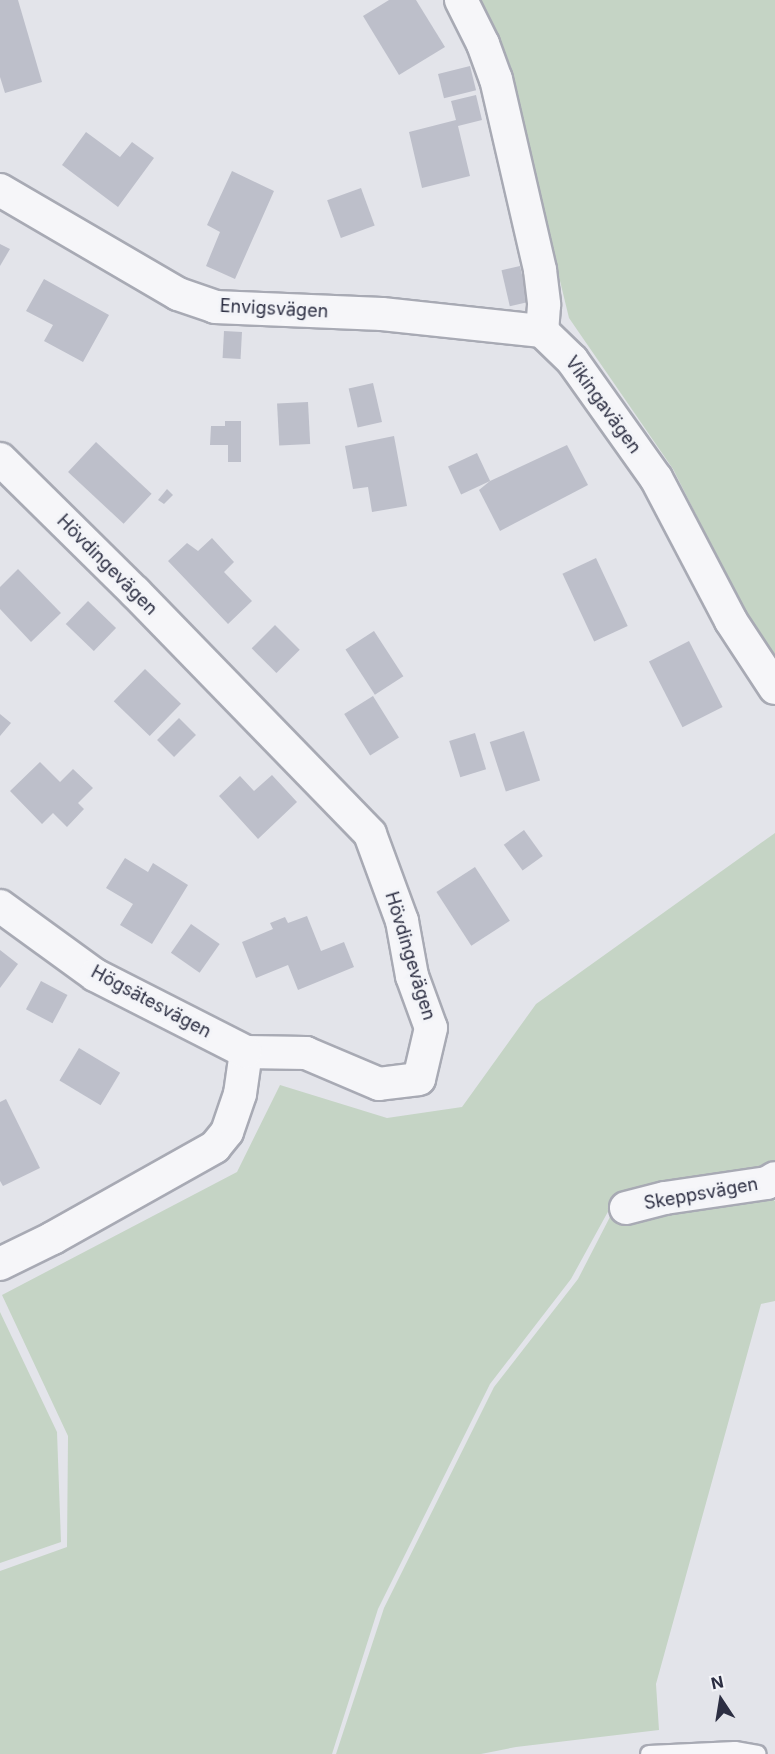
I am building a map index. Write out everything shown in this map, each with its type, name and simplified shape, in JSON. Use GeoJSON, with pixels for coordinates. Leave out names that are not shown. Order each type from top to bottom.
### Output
{"type":"FeatureCollection","features":[{"type":"Feature","properties":{"kind":"street"},"geometry":{"type":"LineString","coordinates":[[460,0],[483,44],[496,79],[540,270],[544,305],[542,331]]}},
{"type":"Feature","properties":{"kind":"street","name":"Envigsvägen"},"geometry":{"type":"LineString","coordinates":[[0,189],[178,294],[215,307],[382,314],[542,331]]}},
{"type":"Feature","properties":{"kind":"street","name":"Vikingavägen"},"geometry":{"type":"LineString","coordinates":[[542,331],[572,360],[656,478],[731,621],[775,688]]}},
{"type":"Feature","properties":{"kind":"street","name":"Hövdingevägen"},"geometry":{"type":"LineString","coordinates":[[0,459],[135,592],[370,834],[402,921],[412,976],[431,1028],[419,1079],[379,1084],[306,1053],[246,1052]]}},
{"type":"Feature","properties":{"kind":"street","name":"Högsätesvägen"},"geometry":{"type":"LineString","coordinates":[[0,906],[95,975],[246,1052]]}},
{"type":"Feature","properties":{"kind":"street"},"geometry":{"type":"LineString","coordinates":[[0,1264],[53,1238],[215,1147],[227,1132],[240,1094],[246,1052]]}},
{"type":"Feature","properties":{"kind":"street","name":"Skeppsvägen"},"geometry":{"type":"LineString","coordinates":[[626,1208],[665,1198],[767,1183],[775,1178]]}},
{"type":"Feature","properties":{"kind":"lane"},"geometry":{"type":"LineString","coordinates":[[649,1754],[735,1750],[758,1754]]}},
{"type":"Feature","properties":{"kind":"green space"},"geometry":{"type":"Polygon","coordinates":[[[481,0],[775,0],[775,654],[755,632],[673,469],[569,318],[514,91],[481,0]]]}},
{"type":"Feature","properties":{"kind":"green space"},"geometry":{"type":"Polygon","coordinates":[[[775,833],[775,1179],[659,1188],[610,1208],[571,1279],[490,1384],[378,1609],[332,1754],[0,1754],[0,1571],[67,1547],[68,1436],[2,1295],[237,1172],[280,1085],[387,1118],[462,1107],[536,1004],[775,833]]]}},
{"type":"Feature","properties":{"kind":"green space"},"geometry":{"type":"Polygon","coordinates":[[[766,1194],[775,1201],[775,1301],[761,1304],[656,1684],[659,1730],[516,1747],[481,1754],[336,1754],[384,1608],[494,1387],[578,1279],[612,1213],[766,1194]]]}},
{"type":"Feature","properties":{"kind":"green space"},"geometry":{"type":"Polygon","coordinates":[[[0,1312],[57,1432],[61,1542],[0,1563],[0,1312]]]}},
{"type":"Feature","properties":{"kind":"building"},"geometry":{"type":"Polygon","coordinates":[[[0,0],[18,0],[42,82],[5,93],[0,77],[0,0]]]}},
{"type":"Feature","properties":{"kind":"building"},"geometry":{"type":"Polygon","coordinates":[[[389,0],[416,0],[445,47],[399,75],[363,16],[389,0]]]}},
{"type":"Feature","properties":{"kind":"building"},"geometry":{"type":"Polygon","coordinates":[[[470,66],[476,90],[444,98],[438,74],[470,66]]]}},
{"type":"Feature","properties":{"kind":"building"},"geometry":{"type":"Polygon","coordinates":[[[476,95],[482,120],[458,126],[470,176],[422,188],[409,132],[456,120],[451,101],[476,95]]]}},
{"type":"Feature","properties":{"kind":"building"},"geometry":{"type":"Polygon","coordinates":[[[86,132],[120,157],[132,142],[154,158],[118,207],[62,165],[86,132]]]}},
{"type":"Feature","properties":{"kind":"building"},"geometry":{"type":"Polygon","coordinates":[[[232,171],[274,191],[235,279],[206,266],[220,232],[207,225],[232,171]]]}},
{"type":"Feature","properties":{"kind":"building"},"geometry":{"type":"Polygon","coordinates":[[[361,188],[375,226],[341,238],[327,200],[361,188]]]}},
{"type":"Feature","properties":{"kind":"building"},"geometry":{"type":"Polygon","coordinates":[[[0,244],[10,249],[0,266],[0,244]]]}},
{"type":"Feature","properties":{"kind":"building"},"geometry":{"type":"Polygon","coordinates":[[[520,266],[528,302],[510,306],[501,270],[520,266]]]}},
{"type":"Feature","properties":{"kind":"building"},"geometry":{"type":"Polygon","coordinates":[[[44,279],[109,315],[83,362],[44,341],[53,325],[26,311],[44,279]]]}},
{"type":"Feature","properties":{"kind":"building"},"geometry":{"type":"Polygon","coordinates":[[[224,331],[242,332],[241,359],[223,358],[224,331]]]}},
{"type":"Feature","properties":{"kind":"building"},"geometry":{"type":"Polygon","coordinates":[[[373,383],[382,422],[358,428],[349,389],[373,383]]]}},
{"type":"Feature","properties":{"kind":"building"},"geometry":{"type":"Polygon","coordinates":[[[308,402],[310,444],[279,446],[277,404],[308,402]]]}},
{"type":"Feature","properties":{"kind":"building"},"geometry":{"type":"Polygon","coordinates":[[[225,421],[241,421],[241,462],[228,462],[228,445],[210,445],[211,426],[225,426],[225,421]]]}},
{"type":"Feature","properties":{"kind":"building"},"geometry":{"type":"Polygon","coordinates":[[[394,436],[407,506],[372,512],[368,487],[353,489],[345,446],[394,436]]]}},
{"type":"Feature","properties":{"kind":"building"},"geometry":{"type":"Polygon","coordinates":[[[96,442],[152,494],[124,524],[68,472],[96,442]]]}},
{"type":"Feature","properties":{"kind":"building"},"geometry":{"type":"Polygon","coordinates":[[[567,445],[588,485],[500,531],[479,490],[490,481],[567,445]]]}},
{"type":"Feature","properties":{"kind":"building"},"geometry":{"type":"Polygon","coordinates":[[[477,453],[490,481],[461,495],[448,467],[477,453]]]}},
{"type":"Feature","properties":{"kind":"building"},"geometry":{"type":"Polygon","coordinates":[[[167,489],[173,495],[164,504],[158,500],[167,489]]]}},
{"type":"Feature","properties":{"kind":"building"},"geometry":{"type":"Polygon","coordinates":[[[212,538],[234,562],[224,572],[252,601],[228,624],[168,561],[187,543],[198,551],[212,538]]]}},
{"type":"Feature","properties":{"kind":"building"},"geometry":{"type":"Polygon","coordinates":[[[596,558],[628,626],[594,642],[562,574],[596,558]]]}},
{"type":"Feature","properties":{"kind":"building"},"geometry":{"type":"Polygon","coordinates":[[[18,569],[61,613],[31,642],[0,609],[0,587],[18,569]]]}},
{"type":"Feature","properties":{"kind":"building"},"geometry":{"type":"Polygon","coordinates":[[[88,601],[116,628],[94,651],[66,624],[88,601]]]}},
{"type":"Feature","properties":{"kind":"building"},"geometry":{"type":"Polygon","coordinates":[[[275,625],[300,650],[276,673],[252,648],[275,625]]]}},
{"type":"Feature","properties":{"kind":"building"},"geometry":{"type":"Polygon","coordinates":[[[374,631],[403,676],[375,695],[345,650],[374,631]]]}},
{"type":"Feature","properties":{"kind":"building"},"geometry":{"type":"Polygon","coordinates":[[[689,641],[723,707],[683,727],[649,661],[689,641]]]}},
{"type":"Feature","properties":{"kind":"building"},"geometry":{"type":"Polygon","coordinates":[[[145,669],[181,704],[150,736],[114,701],[145,669]]]}},
{"type":"Feature","properties":{"kind":"building"},"geometry":{"type":"Polygon","coordinates":[[[373,696],[399,738],[370,756],[344,714],[373,696]]]}},
{"type":"Feature","properties":{"kind":"building"},"geometry":{"type":"Polygon","coordinates":[[[0,714],[11,723],[0,736],[0,714]]]}},
{"type":"Feature","properties":{"kind":"building"},"geometry":{"type":"Polygon","coordinates":[[[179,718],[196,735],[174,757],[157,740],[179,718]]]}},
{"type":"Feature","properties":{"kind":"building"},"geometry":{"type":"Polygon","coordinates":[[[524,731],[540,780],[506,792],[490,742],[524,731]]]}},
{"type":"Feature","properties":{"kind":"building"},"geometry":{"type":"Polygon","coordinates":[[[475,733],[486,769],[460,777],[449,741],[475,733]]]}},
{"type":"Feature","properties":{"kind":"building"},"geometry":{"type":"Polygon","coordinates":[[[40,762],[60,782],[73,769],[93,788],[78,803],[84,809],[67,827],[53,813],[42,824],[10,791],[40,762]]]}},
{"type":"Feature","properties":{"kind":"building"},"geometry":{"type":"Polygon","coordinates":[[[272,775],[297,802],[258,839],[219,796],[240,776],[254,791],[272,775]]]}},
{"type":"Feature","properties":{"kind":"building"},"geometry":{"type":"Polygon","coordinates":[[[524,830],[543,856],[523,871],[504,845],[524,830]]]}},
{"type":"Feature","properties":{"kind":"building"},"geometry":{"type":"Polygon","coordinates":[[[125,858],[148,872],[153,863],[188,885],[152,944],[120,925],[133,904],[106,888],[125,858]]]}},
{"type":"Feature","properties":{"kind":"building"},"geometry":{"type":"Polygon","coordinates":[[[475,867],[510,921],[471,946],[436,892],[475,867]]]}},
{"type":"Feature","properties":{"kind":"building"},"geometry":{"type":"Polygon","coordinates":[[[307,916],[321,951],[344,942],[354,967],[298,990],[288,965],[256,978],[242,942],[273,929],[270,923],[285,917],[288,923],[307,916]]]}},
{"type":"Feature","properties":{"kind":"building"},"geometry":{"type":"Polygon","coordinates":[[[191,924],[220,944],[200,973],[171,953],[191,924]]]}},
{"type":"Feature","properties":{"kind":"building"},"geometry":{"type":"Polygon","coordinates":[[[0,950],[18,964],[0,988],[0,950]]]}},
{"type":"Feature","properties":{"kind":"building"},"geometry":{"type":"Polygon","coordinates":[[[41,981],[67,995],[52,1023],[26,1009],[41,981]]]}},
{"type":"Feature","properties":{"kind":"building"},"geometry":{"type":"Polygon","coordinates":[[[79,1048],[120,1073],[101,1105],[59,1081],[79,1048]]]}},
{"type":"Feature","properties":{"kind":"building"},"geometry":{"type":"Polygon","coordinates":[[[6,1099],[40,1168],[3,1186],[0,1181],[0,1102],[6,1099]]]}}]}
